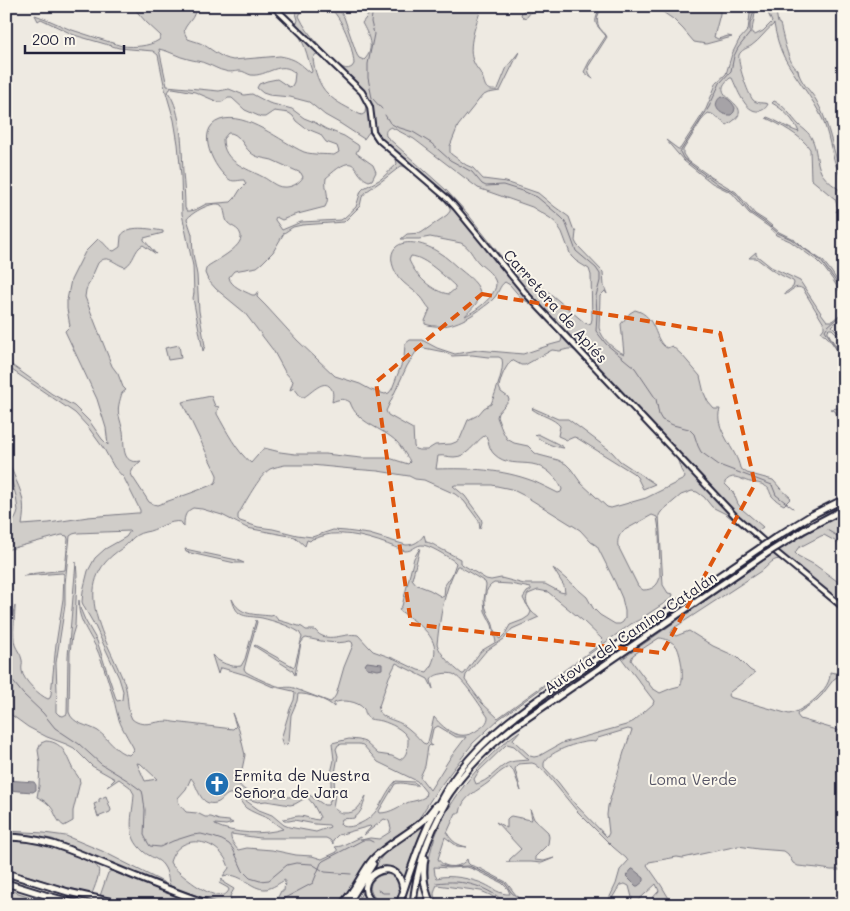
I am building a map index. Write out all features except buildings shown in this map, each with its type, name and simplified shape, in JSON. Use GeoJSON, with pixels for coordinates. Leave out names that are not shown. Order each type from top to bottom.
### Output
{"type":"FeatureCollection","features":[{"type":"Feature","properties":{"kind":"highway","name":"Autovía del Camino Catalán"},"geometry":{"type":"LineString","coordinates":[[445,797],[456,775],[474,753],[527,707],[776,537],[810,516],[844,499]]}},
{"type":"Feature","properties":{"kind":"highway","name":"Autovía del Camino Catalán"},"geometry":{"type":"LineString","coordinates":[[445,797],[482,754],[504,734],[533,713],[766,554],[844,509]]}},
{"type":"Feature","properties":{"kind":"highway"},"geometry":{"type":"LineString","coordinates":[[413,902],[419,869],[428,840],[447,802],[468,773],[533,713]]}},
{"type":"Feature","properties":{"kind":"highway"},"geometry":{"type":"LineString","coordinates":[[341,905],[378,854],[424,820],[445,797]]}},
{"type":"Feature","properties":{"kind":"highway"},"geometry":{"type":"LineString","coordinates":[[401,902],[424,834],[445,797]]}},
{"type":"Feature","properties":{"kind":"highway"},"geometry":{"type":"LineString","coordinates":[[401,902],[427,836],[445,797]]}},
{"type":"Feature","properties":{"kind":"highway"},"geometry":{"type":"LineString","coordinates":[[6,837],[52,843],[211,905]]}},
{"type":"Feature","properties":{"kind":"highway"},"geometry":{"type":"LineString","coordinates":[[428,840],[424,861],[424,874],[426,892],[432,905]]}},
{"type":"Feature","properties":{"kind":"highway"},"geometry":{"type":"LineString","coordinates":[[347,905],[376,860],[385,850]]}},
{"type":"Feature","properties":{"kind":"highway"},"geometry":{"type":"LineString","coordinates":[[376,905],[368,897],[366,889],[369,878],[377,871],[385,870],[395,873],[402,882],[403,892]]}},
{"type":"Feature","properties":{"kind":"highway"},"geometry":{"type":"LineString","coordinates":[[6,873],[68,892],[126,905]]}},
{"type":"Feature","properties":{"kind":"highway"},"geometry":{"type":"LineString","coordinates":[[6,883],[38,894],[81,905]]}},
{"type":"Feature","properties":{"kind":"street","name":"Carretera de Apiés"},"geometry":{"type":"LineString","coordinates":[[273,6],[362,92],[370,107],[373,131],[379,140],[456,208],[528,296],[736,517],[844,608]]}},
{"type":"Feature","properties":{"kind":"highlighted area"},"geometry":{"type":"Polygon","coordinates":[[[482,294],[720,333],[755,484],[662,653],[411,624],[376,382],[482,294]]]}},
{"type":"Feature","properties":{"kind":"green space"},"geometry":{"type":"Polygon","coordinates":[[[132,6],[197,6],[184,30],[188,39],[233,60],[286,57],[297,62],[311,73],[307,54],[300,37],[269,6],[278,6],[295,23],[298,20],[292,6],[296,6],[304,11],[299,16],[312,36],[339,65],[347,69],[354,64],[349,41],[338,17],[328,6],[336,6],[344,17],[357,55],[364,60],[370,51],[370,42],[362,23],[372,6],[482,6],[473,34],[471,50],[474,63],[488,89],[498,89],[507,67],[519,52],[500,91],[482,96],[458,126],[450,146],[451,154],[473,168],[483,179],[506,182],[538,193],[569,217],[576,232],[575,241],[577,245],[603,272],[604,286],[607,294],[605,291],[600,296],[599,328],[605,340],[624,354],[621,324],[635,310],[648,317],[663,345],[667,348],[672,346],[700,376],[708,402],[714,409],[720,409],[719,416],[722,431],[740,468],[747,473],[773,480],[791,498],[784,505],[775,499],[768,488],[763,485],[734,477],[728,479],[725,484],[733,492],[738,504],[763,527],[752,535],[726,514],[712,507],[697,492],[692,491],[681,495],[661,512],[659,515],[663,585],[668,593],[673,594],[672,598],[631,624],[499,719],[473,743],[435,793],[418,820],[378,849],[365,864],[346,895],[336,905],[260,905],[276,901],[281,891],[284,891],[285,880],[274,887],[261,889],[235,876],[223,876],[229,868],[225,858],[218,850],[200,842],[182,845],[175,852],[170,862],[171,864],[203,890],[217,895],[223,895],[229,890],[219,883],[222,879],[224,883],[234,889],[230,896],[231,900],[252,905],[232,905],[171,887],[163,865],[144,852],[134,839],[131,825],[134,794],[130,787],[119,779],[107,787],[115,779],[92,766],[74,748],[28,727],[6,711],[6,654],[10,651],[7,642],[12,631],[15,606],[14,640],[21,658],[23,675],[37,691],[48,699],[50,698],[63,599],[64,574],[23,576],[65,570],[68,539],[67,536],[62,535],[6,550],[6,526],[15,519],[18,511],[16,496],[6,462],[6,411],[9,422],[8,458],[22,497],[24,507],[22,525],[140,513],[124,478],[114,467],[88,427],[75,413],[6,366],[6,361],[52,394],[74,406],[90,422],[108,445],[106,428],[97,399],[65,331],[70,326],[67,300],[71,280],[85,252],[98,239],[114,251],[120,247],[121,236],[124,232],[140,228],[163,231],[163,233],[144,238],[156,254],[143,245],[125,267],[108,259],[98,263],[86,290],[85,297],[112,366],[126,390],[122,393],[118,410],[123,431],[125,453],[130,460],[141,461],[134,467],[131,473],[149,502],[157,505],[216,482],[217,475],[182,402],[211,396],[215,406],[219,407],[217,414],[228,434],[236,447],[251,463],[264,448],[295,454],[389,458],[408,464],[410,462],[397,442],[358,415],[350,402],[341,399],[332,402],[333,395],[329,386],[320,386],[304,397],[301,397],[294,388],[290,390],[293,381],[285,372],[273,350],[244,312],[208,280],[205,273],[208,266],[230,252],[241,238],[238,230],[228,223],[223,207],[218,204],[203,208],[187,219],[192,234],[197,275],[199,311],[205,346],[203,351],[193,298],[193,266],[182,214],[178,144],[158,55],[153,51],[119,48],[74,35],[41,19],[38,21],[35,15],[69,29],[122,46],[146,45],[159,40],[161,36],[132,6]],[[159,49],[167,86],[219,91],[229,89],[244,95],[252,94],[269,103],[292,109],[304,118],[344,136],[358,145],[356,153],[373,165],[376,172],[372,180],[369,181],[352,165],[345,164],[341,166],[326,178],[327,203],[325,207],[282,220],[276,217],[275,220],[282,230],[301,222],[341,220],[356,207],[361,191],[364,188],[381,179],[397,164],[396,159],[376,142],[369,132],[364,139],[325,115],[309,102],[290,97],[269,95],[257,88],[259,84],[277,79],[289,87],[292,86],[295,73],[290,69],[279,68],[257,75],[241,71],[227,72],[159,49]],[[316,54],[313,58],[314,68],[322,87],[331,97],[359,114],[365,113],[366,106],[363,97],[316,54]],[[173,88],[168,92],[179,120],[185,208],[187,211],[195,210],[206,204],[231,202],[246,184],[244,180],[230,180],[224,175],[218,168],[209,150],[208,132],[212,125],[220,120],[230,118],[252,124],[304,152],[334,155],[339,152],[337,146],[326,142],[320,134],[305,128],[289,113],[274,111],[265,117],[261,117],[245,110],[232,98],[218,102],[195,92],[173,88]],[[391,127],[387,129],[386,136],[445,189],[467,213],[511,269],[540,285],[585,323],[591,323],[591,275],[589,269],[571,256],[562,232],[556,223],[532,207],[478,188],[414,139],[391,127]],[[228,133],[223,139],[231,159],[243,167],[280,187],[295,185],[303,177],[301,173],[279,163],[252,154],[238,137],[232,133],[228,133]],[[401,166],[367,191],[362,197],[360,206],[344,222],[293,227],[284,233],[273,252],[257,267],[234,271],[229,277],[235,286],[245,292],[255,295],[258,291],[257,297],[297,340],[335,376],[385,394],[389,393],[392,389],[404,358],[405,344],[410,340],[422,340],[437,348],[455,354],[478,350],[523,354],[561,342],[562,337],[532,304],[522,299],[505,282],[491,301],[469,317],[448,325],[433,326],[425,324],[430,309],[421,297],[401,280],[393,267],[392,254],[399,245],[416,243],[434,249],[474,281],[480,291],[480,295],[476,304],[465,316],[481,306],[491,296],[496,285],[495,280],[467,247],[461,243],[430,237],[401,239],[407,234],[421,233],[447,215],[450,210],[443,200],[407,168],[401,166]],[[411,256],[409,260],[420,277],[430,286],[443,293],[449,294],[455,289],[455,286],[434,268],[422,260],[411,256]],[[419,347],[407,366],[386,411],[388,415],[413,429],[414,446],[415,449],[419,450],[427,450],[435,445],[451,444],[460,439],[468,420],[478,415],[491,404],[501,375],[502,359],[499,357],[472,355],[452,356],[444,352],[419,347]],[[572,349],[552,350],[525,365],[512,360],[505,369],[499,387],[509,400],[497,417],[507,439],[514,443],[528,446],[539,455],[566,464],[581,483],[607,507],[611,508],[646,498],[684,479],[685,477],[677,458],[575,351],[572,349]],[[486,436],[459,456],[438,456],[436,469],[473,469],[509,474],[533,481],[558,493],[561,492],[562,489],[557,480],[541,467],[498,458],[491,450],[486,436]],[[285,465],[270,469],[257,483],[248,497],[238,515],[240,521],[258,527],[297,535],[312,537],[333,530],[346,531],[369,534],[406,545],[416,543],[424,535],[426,542],[460,559],[460,563],[486,579],[501,578],[524,584],[545,584],[565,593],[564,586],[553,568],[587,597],[593,608],[600,615],[615,624],[620,624],[625,618],[622,598],[597,546],[580,530],[511,489],[492,485],[453,486],[465,496],[481,518],[480,529],[479,521],[464,501],[455,494],[424,480],[378,471],[311,465],[285,465]],[[193,508],[186,514],[184,527],[181,522],[172,522],[140,533],[134,537],[105,563],[96,578],[94,595],[96,612],[101,630],[124,682],[132,719],[142,724],[168,721],[233,729],[236,726],[232,713],[239,730],[245,755],[239,784],[243,789],[255,794],[289,797],[298,794],[299,787],[301,792],[308,794],[324,805],[328,805],[331,799],[331,773],[334,760],[332,743],[349,739],[359,740],[365,742],[378,754],[392,756],[400,760],[403,758],[407,751],[408,738],[396,727],[368,718],[364,709],[354,703],[337,702],[334,703],[334,707],[322,700],[302,694],[298,694],[291,715],[289,742],[283,745],[281,739],[295,693],[222,668],[220,668],[218,674],[212,655],[225,664],[241,666],[245,659],[256,620],[244,669],[246,672],[272,684],[281,687],[291,687],[330,702],[336,695],[353,645],[352,642],[333,643],[304,639],[301,643],[295,675],[292,670],[254,646],[294,667],[302,637],[299,632],[276,622],[242,615],[236,610],[232,599],[235,605],[243,611],[253,614],[274,615],[278,620],[306,630],[315,630],[324,637],[358,635],[373,651],[427,672],[434,658],[433,642],[430,636],[418,624],[399,610],[402,606],[414,558],[420,548],[412,579],[417,585],[442,597],[444,596],[445,585],[452,575],[456,563],[438,551],[424,545],[405,551],[369,538],[328,534],[310,541],[307,540],[305,546],[295,537],[247,528],[222,515],[202,509],[193,508]],[[652,515],[620,534],[618,546],[638,586],[643,590],[654,587],[660,577],[657,517],[652,515]],[[130,531],[77,533],[70,536],[65,584],[65,605],[56,663],[56,712],[63,716],[67,714],[68,656],[76,562],[75,626],[70,652],[69,712],[77,722],[98,731],[116,748],[129,755],[134,750],[120,723],[102,662],[80,615],[79,600],[85,620],[97,641],[116,699],[117,701],[122,700],[123,691],[119,678],[82,602],[88,571],[95,558],[105,549],[126,537],[130,531]],[[457,566],[443,604],[437,644],[441,653],[454,668],[464,674],[481,651],[496,642],[492,625],[485,611],[485,582],[457,566]],[[494,583],[488,588],[485,600],[487,612],[495,633],[500,639],[510,625],[529,616],[530,610],[539,617],[512,629],[504,639],[486,651],[466,675],[465,680],[482,703],[498,718],[602,643],[603,640],[582,620],[548,592],[538,590],[528,594],[526,601],[528,607],[523,598],[531,588],[494,583]],[[396,663],[378,709],[382,715],[402,724],[426,744],[434,717],[454,734],[466,735],[481,728],[488,717],[467,687],[453,674],[444,673],[434,677],[431,680],[433,689],[428,679],[396,663]],[[438,726],[433,729],[430,743],[432,746],[430,745],[420,777],[430,790],[466,737],[456,737],[438,726]],[[359,744],[338,745],[336,749],[338,756],[334,779],[335,795],[333,807],[338,812],[352,812],[360,806],[366,796],[357,816],[342,819],[340,824],[344,827],[359,824],[373,815],[396,781],[414,782],[418,785],[395,784],[379,811],[380,813],[388,812],[423,798],[426,792],[417,781],[378,762],[363,745],[359,744]],[[137,763],[145,781],[157,779],[141,764],[137,763]],[[191,778],[178,801],[186,812],[197,813],[205,817],[233,823],[226,825],[215,824],[223,828],[240,832],[258,833],[283,829],[269,819],[246,808],[234,795],[228,794],[216,803],[206,802],[202,799],[191,778]],[[307,797],[290,805],[266,801],[245,800],[289,827],[316,832],[330,827],[329,825],[294,820],[284,821],[282,819],[299,816],[319,820],[320,817],[307,797]],[[384,819],[364,835],[370,826],[338,835],[333,840],[333,844],[326,838],[260,838],[231,834],[231,836],[238,850],[247,848],[272,850],[322,859],[337,852],[335,847],[360,837],[361,840],[379,839],[390,832],[391,828],[389,821],[384,819]]]}},
{"type":"Feature","properties":{"kind":"green space"},"geometry":{"type":"Polygon","coordinates":[[[528,6],[536,6],[526,18],[521,15],[528,6]]]}},
{"type":"Feature","properties":{"kind":"green space"},"geometry":{"type":"Polygon","coordinates":[[[600,6],[603,6],[597,21],[607,37],[588,67],[593,79],[584,72],[606,36],[599,28],[596,22],[600,6]]]}},
{"type":"Feature","properties":{"kind":"green space"},"geometry":{"type":"Polygon","coordinates":[[[648,6],[720,6],[720,14],[714,37],[718,39],[728,36],[732,37],[706,44],[694,42],[673,19],[657,8],[648,6]]]}},
{"type":"Feature","properties":{"kind":"green space"},"geometry":{"type":"Polygon","coordinates":[[[751,6],[755,6],[752,33],[755,35],[763,31],[772,22],[765,6],[775,6],[778,23],[780,24],[791,62],[798,70],[823,115],[844,183],[834,160],[823,120],[784,57],[774,24],[754,44],[743,50],[739,55],[741,71],[751,97],[756,102],[768,104],[766,107],[759,111],[754,111],[750,108],[742,99],[732,78],[730,78],[724,85],[723,91],[737,106],[739,112],[737,118],[727,125],[708,113],[683,150],[683,154],[687,160],[736,192],[755,214],[823,261],[844,291],[844,299],[833,280],[816,260],[790,241],[776,235],[769,227],[749,213],[732,193],[712,183],[684,161],[666,140],[680,149],[706,109],[717,82],[726,74],[732,54],[739,40],[748,30],[751,6]]]}},
{"type":"Feature","properties":{"kind":"green space"},"geometry":{"type":"Polygon","coordinates":[[[774,101],[785,108],[809,134],[814,143],[821,172],[828,181],[844,193],[844,206],[836,212],[838,209],[835,199],[811,179],[810,149],[796,135],[766,118],[799,132],[788,115],[772,103],[774,101]]]}},
{"type":"Feature","properties":{"kind":"green space"},"geometry":{"type":"Polygon","coordinates":[[[756,252],[756,255],[771,267],[800,281],[827,321],[832,321],[844,311],[844,315],[832,326],[842,336],[844,341],[832,329],[828,330],[828,333],[843,358],[844,367],[835,348],[821,332],[824,324],[803,289],[798,287],[785,295],[793,287],[793,281],[773,271],[756,258],[749,258],[756,252]]]}},
{"type":"Feature","properties":{"kind":"green space"},"geometry":{"type":"Polygon","coordinates":[[[179,345],[181,358],[168,360],[165,348],[179,345]]]}},
{"type":"Feature","properties":{"kind":"green space"},"geometry":{"type":"Polygon","coordinates":[[[844,405],[842,416],[844,432],[835,411],[830,409],[844,405]]]}},
{"type":"Feature","properties":{"kind":"green space"},"geometry":{"type":"Polygon","coordinates":[[[533,408],[558,419],[568,419],[612,452],[620,461],[655,484],[643,489],[633,473],[577,438],[574,437],[567,440],[558,436],[560,426],[533,408]]]}},
{"type":"Feature","properties":{"kind":"green space"},"geometry":{"type":"Polygon","coordinates":[[[538,434],[564,448],[544,442],[535,435],[538,434]]]}},
{"type":"Feature","properties":{"kind":"green space","name":"Loma Verde"},"geometry":{"type":"Polygon","coordinates":[[[844,514],[844,521],[836,527],[844,532],[844,546],[824,535],[798,548],[795,553],[844,586],[844,613],[778,559],[674,628],[671,633],[676,636],[689,631],[713,646],[737,657],[755,673],[730,692],[729,697],[789,714],[802,709],[822,692],[827,685],[830,672],[835,673],[844,670],[844,673],[834,679],[817,700],[797,715],[800,719],[844,732],[844,870],[798,866],[793,863],[784,851],[738,846],[683,858],[677,857],[649,862],[647,865],[673,905],[646,905],[659,891],[656,884],[634,905],[629,886],[625,884],[620,885],[608,905],[606,905],[620,870],[628,861],[577,811],[544,771],[532,763],[518,764],[515,769],[521,791],[513,770],[509,767],[471,794],[461,807],[460,813],[456,813],[447,833],[456,843],[467,847],[457,846],[445,837],[438,859],[444,865],[456,866],[467,859],[470,865],[506,882],[516,895],[530,905],[505,905],[481,891],[437,885],[434,896],[442,905],[436,905],[429,882],[429,858],[437,833],[449,808],[465,784],[483,763],[520,731],[513,739],[514,741],[530,756],[534,757],[562,743],[634,721],[654,701],[622,659],[774,553],[844,514]],[[659,638],[633,655],[631,660],[652,688],[660,693],[680,686],[682,678],[681,661],[677,647],[671,642],[659,638]],[[628,729],[598,738],[595,742],[583,742],[559,750],[547,759],[544,767],[575,804],[607,837],[609,833],[608,806],[632,730],[628,729]],[[507,744],[479,771],[474,779],[476,784],[481,783],[509,763],[529,760],[514,746],[507,744]],[[434,867],[437,878],[454,877],[474,880],[500,892],[510,894],[502,883],[467,867],[434,867]]]}},
{"type":"Feature","properties":{"kind":"green space"},"geometry":{"type":"Polygon","coordinates":[[[185,549],[244,563],[235,563],[186,552],[185,549]]]}},
{"type":"Feature","properties":{"kind":"green space"},"geometry":{"type":"Polygon","coordinates":[[[46,741],[57,744],[61,748],[80,782],[73,811],[73,821],[64,826],[53,809],[45,801],[37,797],[40,763],[38,750],[41,743],[46,741]]]}},
{"type":"Feature","properties":{"kind":"green space"},"geometry":{"type":"Polygon","coordinates":[[[106,796],[111,810],[98,817],[94,804],[106,796]]]}},
{"type":"Feature","properties":{"kind":"green space"},"geometry":{"type":"Polygon","coordinates":[[[530,809],[534,819],[548,832],[549,837],[548,844],[535,857],[535,860],[544,861],[554,858],[542,863],[509,862],[521,849],[496,822],[507,828],[507,819],[511,816],[531,820],[530,809]]]}},
{"type":"Feature","properties":{"kind":"green space"},"geometry":{"type":"Polygon","coordinates":[[[425,821],[426,823],[404,879],[398,871],[391,867],[374,868],[386,851],[425,821]]]}},
{"type":"Feature","properties":{"kind":"green space"},"geometry":{"type":"Polygon","coordinates":[[[6,831],[66,836],[102,851],[165,883],[161,884],[52,839],[6,834],[6,831]]]}},
{"type":"Feature","properties":{"kind":"green space"},"geometry":{"type":"Polygon","coordinates":[[[6,840],[41,843],[72,853],[95,864],[99,873],[92,894],[6,869],[6,840]]]}},
{"type":"Feature","properties":{"kind":"green space"},"geometry":{"type":"Polygon","coordinates":[[[111,871],[200,905],[149,905],[100,896],[108,873],[111,871]]]}},
{"type":"Feature","properties":{"kind":"green space"},"geometry":{"type":"Polygon","coordinates":[[[387,874],[396,880],[401,890],[397,898],[387,904],[375,898],[370,888],[374,879],[387,874]]]}},
{"type":"Feature","properties":{"kind":"green space"},"geometry":{"type":"Polygon","coordinates":[[[6,889],[57,905],[34,905],[29,902],[28,905],[25,905],[26,902],[6,895],[6,889]]]}},
{"type":"Feature","properties":{"kind":"green space"},"geometry":{"type":"Polygon","coordinates":[[[363,891],[365,897],[372,905],[355,905],[363,891]]]}},
{"type":"Feature","properties":{"kind":"shaded area"},"geometry":{"type":"Polygon","coordinates":[[[722,96],[730,101],[735,108],[731,115],[723,114],[716,106],[718,99],[722,96]]]}},
{"type":"Feature","properties":{"kind":"shaded area"},"geometry":{"type":"Polygon","coordinates":[[[367,662],[382,664],[382,669],[367,668],[365,665],[367,662]]]}},
{"type":"Feature","properties":{"kind":"shaded area"},"geometry":{"type":"Polygon","coordinates":[[[6,780],[34,782],[36,790],[33,792],[6,790],[6,780]]]}},
{"type":"Feature","properties":{"kind":"shaded area"},"geometry":{"type":"Polygon","coordinates":[[[632,869],[644,878],[644,881],[638,886],[626,876],[632,869]]]}},
{"type":"Feature","properties":{"kind":"waterway"},"geometry":{"type":"LineString","coordinates":[[375,6],[371,22],[374,34],[368,64],[368,78],[372,98],[382,109]]}},
{"type":"Feature","properties":{"kind":"waterway"},"geometry":{"type":"LineString","coordinates":[[753,6],[750,33],[738,48],[731,71],[720,83],[709,107],[680,152],[683,158],[693,166],[719,185],[737,195],[750,212],[821,261],[844,294]]}},
{"type":"Feature","properties":{"kind":"waterway"},"geometry":{"type":"LineString","coordinates":[[385,115],[390,123],[413,132],[431,143],[450,160],[472,172],[482,184],[486,186],[503,185],[537,197],[561,217],[565,221],[576,251],[596,268],[600,274],[596,296],[596,331],[606,344],[635,368],[656,399],[659,415],[662,420],[689,429],[694,434],[701,452],[719,465],[772,485],[776,495],[793,508]]}},
{"type":"Feature","properties":{"kind":"waterway"},"geometry":{"type":"LineString","coordinates":[[844,312],[825,330],[844,363]]}},
{"type":"Feature","properties":{"kind":"waterway"},"geometry":{"type":"LineString","coordinates":[[844,406],[840,414],[840,420],[844,429]]}},
{"type":"Feature","properties":{"kind":"waterway"},"geometry":{"type":"LineString","coordinates":[[827,530],[844,540]]}},
{"type":"Feature","properties":{"kind":"waterway"},"geometry":{"type":"LineString","coordinates":[[6,673],[55,728],[79,744],[101,764],[142,791],[145,810],[144,835],[150,846],[160,847],[192,835],[201,834],[213,837],[229,844],[243,871],[250,878],[260,881],[269,880],[287,865],[296,863],[312,864],[325,872],[351,874]]}},
{"type":"Feature","properties":{"kind":"waterway"},"geometry":{"type":"LineString","coordinates":[[262,905],[279,902],[313,883],[323,861],[363,840],[373,842]]}},
{"type":"Feature","properties":{"kind":"waterway"},"geometry":{"type":"LineString","coordinates":[[440,865],[448,867],[469,866],[483,872],[505,883],[511,892],[526,905]]}},
{"type":"Feature","properties":{"kind":"waterway"},"geometry":{"type":"LineString","coordinates":[[436,883],[457,882],[475,885],[492,893],[509,905]]}},
{"type":"Feature","properties":{"kind":"waterway"},"geometry":{"type":"LineString","coordinates":[[378,890],[383,893],[389,893]]}},
{"type":"Feature","properties":{"kind":"place","name":"Ermita de Nuestra Señora de Jara"},"geometry":{"type":"Point","coordinates":[217,784]}}]}
